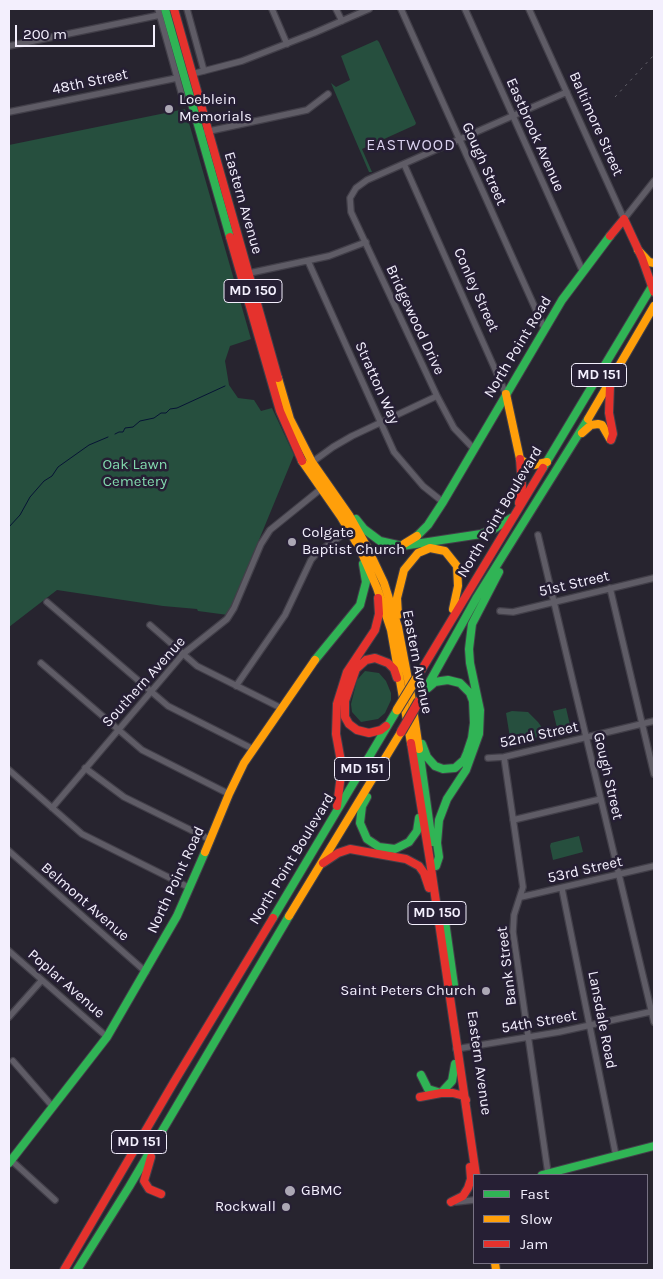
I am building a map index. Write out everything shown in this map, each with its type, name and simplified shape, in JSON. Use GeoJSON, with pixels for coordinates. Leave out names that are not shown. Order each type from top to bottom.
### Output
{"type":"FeatureCollection","features":[{"type":"Feature","properties":{"kind":"main road","name":"Eastern Avenue"},"geometry":{"type":"LineString","coordinates":[[174,9],[185,76]]}},
{"type":"Feature","properties":{"kind":"main road","name":"Eastern Avenue"},"geometry":{"type":"LineString","coordinates":[[161,11],[195,100],[267,356],[287,420],[308,464],[324,487],[360,549],[386,612],[407,695],[436,866],[476,1174]]}},
{"type":"Feature","properties":{"kind":"main road","name":"Baltimore Street"},"geometry":{"type":"LineString","coordinates":[[624,219],[654,288]]}},
{"type":"Feature","properties":{"kind":"main road","name":"North Point Road"},"geometry":{"type":"LineString","coordinates":[[402,546],[417,536],[428,525],[562,300],[624,219]]}},
{"type":"Feature","properties":{"kind":"main road"},"geometry":{"type":"LineString","coordinates":[[638,250],[649,262],[654,263]]}},
{"type":"Feature","properties":{"kind":"main road","name":"North Point Boulevard"},"geometry":{"type":"LineString","coordinates":[[64,1270],[169,1090],[437,643],[654,288]]}},
{"type":"Feature","properties":{"kind":"main road","name":"North Point Boulevard"},"geometry":{"type":"LineString","coordinates":[[77,1270],[421,699],[477,597],[578,436],[654,306]]}},
{"type":"Feature","properties":{"kind":"main road"},"geometry":{"type":"LineString","coordinates":[[578,436],[595,424],[602,425],[611,440],[608,404],[610,381]]}},
{"type":"Feature","properties":{"kind":"main road","name":"Conley Street"},"geometry":{"type":"LineString","coordinates":[[506,394],[520,459],[522,487],[516,513]]}},
{"type":"Feature","properties":{"kind":"main road"},"geometry":{"type":"LineString","coordinates":[[520,459],[534,465],[546,462]]}},
{"type":"Feature","properties":{"kind":"main road","name":"Eastern Avenue"},"geometry":{"type":"LineString","coordinates":[[324,487],[340,502],[356,528],[376,566],[387,592],[398,627],[416,777],[460,1049],[464,1096],[481,1174]]}},
{"type":"Feature","properties":{"kind":"main road"},"geometry":{"type":"LineString","coordinates":[[340,502],[371,535],[387,544],[402,546],[482,534],[494,529],[516,513]]}},
{"type":"Feature","properties":{"kind":"main road"},"geometry":{"type":"LineString","coordinates":[[436,866],[439,820],[447,799],[466,770],[479,734],[480,710],[470,663],[469,649],[472,624],[523,524]]}},
{"type":"Feature","properties":{"kind":"main road"},"geometry":{"type":"LineString","coordinates":[[398,627],[397,598],[404,570],[410,561],[421,551],[430,548],[440,549],[454,561],[458,572],[458,586],[454,607],[437,643]]}},
{"type":"Feature","properties":{"kind":"main road"},"geometry":{"type":"LineString","coordinates":[[360,549],[366,582],[360,605],[368,603],[378,605],[386,612]]}},
{"type":"Feature","properties":{"kind":"main road"},"geometry":{"type":"LineString","coordinates":[[334,816],[339,798],[342,768],[336,734],[337,704],[350,668],[375,630],[379,614],[377,588]]}},
{"type":"Feature","properties":{"kind":"main road","name":"North Point Road"},"geometry":{"type":"LineString","coordinates":[[10,1161],[107,1037],[174,922],[211,840],[229,794],[253,749],[314,661],[360,605]]}},
{"type":"Feature","properties":{"kind":"main road"},"geometry":{"type":"LineString","coordinates":[[390,722],[381,730],[369,733],[357,730],[349,724],[345,717],[344,706],[352,677],[360,664],[366,660],[380,659],[394,669],[407,695],[427,758],[438,768],[448,770],[455,768],[464,760],[472,738],[474,713],[470,693],[460,684],[448,680],[435,682],[428,688],[421,699]]}},
{"type":"Feature","properties":{"kind":"main road"},"geometry":{"type":"LineString","coordinates":[[376,774],[372,789],[362,806],[360,823],[367,839],[379,847],[388,850],[401,847],[409,842],[417,832],[420,822],[416,777]]}},
{"type":"Feature","properties":{"kind":"main road"},"geometry":{"type":"LineString","coordinates":[[319,866],[329,857],[350,849],[410,861],[419,866],[424,873],[438,919]]}},
{"type":"Feature","properties":{"kind":"main road"},"geometry":{"type":"LineString","coordinates":[[441,1093],[454,1077],[460,1049]]}},
{"type":"Feature","properties":{"kind":"main road"},"geometry":{"type":"LineString","coordinates":[[421,1075],[428,1089],[441,1093]]}},
{"type":"Feature","properties":{"kind":"main road"},"geometry":{"type":"LineString","coordinates":[[420,1097],[441,1093],[453,1093],[464,1096]]}},
{"type":"Feature","properties":{"kind":"main road"},"geometry":{"type":"LineString","coordinates":[[451,1202],[463,1196],[468,1188],[470,1179],[468,1150],[469,1115]]}},
{"type":"Feature","properties":{"kind":"main road"},"geometry":{"type":"LineString","coordinates":[[160,1134],[144,1181],[149,1188],[161,1194]]}},
{"type":"Feature","properties":{"kind":"main road"},"geometry":{"type":"LineString","coordinates":[[545,1174],[654,1146]]}},
{"type":"Feature","properties":{"kind":"main road"},"geometry":{"type":"LineString","coordinates":[[86,1232],[114,1198],[124,1194]]}},
{"type":"Feature","properties":{"kind":"street"},"geometry":{"type":"LineString","coordinates":[[187,9],[204,71]]}},
{"type":"Feature","properties":{"kind":"street"},"geometry":{"type":"LineString","coordinates":[[272,9],[287,44]]}},
{"type":"Feature","properties":{"kind":"street"},"geometry":{"type":"LineString","coordinates":[[336,9],[342,21]]}},
{"type":"Feature","properties":{"kind":"street","name":"48th Street"},"geometry":{"type":"LineString","coordinates":[[9,112],[185,76],[242,61],[369,9]]}},
{"type":"Feature","properties":{"kind":"street","name":"Gough Street"},"geometry":{"type":"LineString","coordinates":[[401,9],[545,330]]}},
{"type":"Feature","properties":{"kind":"street","name":"Eastbrook Avenue"},"geometry":{"type":"LineString","coordinates":[[465,9],[583,272]]}},
{"type":"Feature","properties":{"kind":"street","name":"Baltimore Street"},"geometry":{"type":"LineString","coordinates":[[529,9],[624,219]]}},
{"type":"Feature","properties":{"kind":"street"},"geometry":{"type":"LineString","coordinates":[[9,46],[161,11]]}},
{"type":"Feature","properties":{"kind":"street","name":"Eastern Avenue"},"geometry":{"type":"LineString","coordinates":[[185,76],[183,99],[195,100]]}},
{"type":"Feature","properties":{"kind":"street"},"geometry":{"type":"LineString","coordinates":[[404,164],[567,92]]}},
{"type":"Feature","properties":{"kind":"street"},"geometry":{"type":"LineString","coordinates":[[204,132],[306,110],[328,94]]}},
{"type":"Feature","properties":{"kind":"street","name":"Bridgewood Drive"},"geometry":{"type":"LineString","coordinates":[[404,164],[359,185],[351,194],[349,201],[351,210],[437,396],[454,428],[474,450]]}},
{"type":"Feature","properties":{"kind":"street","name":"Conley Street"},"geometry":{"type":"LineString","coordinates":[[404,164],[506,394]]}},
{"type":"Feature","properties":{"kind":"street","name":"North Point Road"},"geometry":{"type":"LineString","coordinates":[[624,219],[654,181]]}},
{"type":"Feature","properties":{"kind":"street"},"geometry":{"type":"LineString","coordinates":[[244,274],[308,261],[366,242]]}},
{"type":"Feature","properties":{"kind":"street","name":"Stratton Way"},"geometry":{"type":"LineString","coordinates":[[308,261],[394,452],[423,486],[443,502]]}},
{"type":"Feature","properties":{"kind":"street"},"geometry":{"type":"LineString","coordinates":[[308,464],[333,447],[437,396]]}},
{"type":"Feature","properties":{"kind":"street","name":"Southern Avenue"},"geometry":{"type":"LineString","coordinates":[[52,808],[183,654],[231,615],[261,544],[270,530],[324,487]]}},
{"type":"Feature","properties":{"kind":"street"},"geometry":{"type":"LineString","coordinates":[[236,686],[285,615],[310,560],[349,530]]}},
{"type":"Feature","properties":{"kind":"street","name":"Gough Street"},"geometry":{"type":"LineString","coordinates":[[538,535],[653,1011],[654,1022]]}},
{"type":"Feature","properties":{"kind":"street","name":"51st Street"},"geometry":{"type":"LineString","coordinates":[[500,611],[510,612],[654,578]]}},
{"type":"Feature","properties":{"kind":"street"},"geometry":{"type":"LineString","coordinates":[[610,588],[654,774]]}},
{"type":"Feature","properties":{"kind":"street"},"geometry":{"type":"LineString","coordinates":[[47,602],[150,692],[177,712],[253,749]]}},
{"type":"Feature","properties":{"kind":"street"},"geometry":{"type":"LineString","coordinates":[[150,624],[197,666],[280,708]]}},
{"type":"Feature","properties":{"kind":"street"},"geometry":{"type":"LineString","coordinates":[[41,663],[148,754],[229,794]]}},
{"type":"Feature","properties":{"kind":"street","name":"52nd Street"},"geometry":{"type":"LineString","coordinates":[[488,758],[504,757],[654,721]]}},
{"type":"Feature","properties":{"kind":"street","name":"Bank Street"},"geometry":{"type":"LineString","coordinates":[[504,757],[523,887],[514,915],[513,932],[529,1037],[545,1174]]}},
{"type":"Feature","properties":{"kind":"street"},"geometry":{"type":"LineString","coordinates":[[86,768],[124,797],[211,840]]}},
{"type":"Feature","properties":{"kind":"street"},"geometry":{"type":"LineString","coordinates":[[9,770],[76,830],[90,839],[190,888]]}},
{"type":"Feature","properties":{"kind":"street"},"geometry":{"type":"LineString","coordinates":[[513,820],[601,799]]}},
{"type":"Feature","properties":{"kind":"street","name":"Belmont Avenue"},"geometry":{"type":"LineString","coordinates":[[9,851],[146,972]]}},
{"type":"Feature","properties":{"kind":"street","name":"53rd Street"},"geometry":{"type":"LineString","coordinates":[[521,897],[562,889],[654,866]]}},
{"type":"Feature","properties":{"kind":"street","name":"Lansdale Road"},"geometry":{"type":"LineString","coordinates":[[562,889],[616,1156]]}},
{"type":"Feature","properties":{"kind":"street","name":"Poplar Avenue"},"geometry":{"type":"LineString","coordinates":[[9,951],[107,1037]]}},
{"type":"Feature","properties":{"kind":"street"},"geometry":{"type":"LineString","coordinates":[[9,1017],[42,980]]}},
{"type":"Feature","properties":{"kind":"street","name":"54th Street"},"geometry":{"type":"LineString","coordinates":[[460,1049],[590,1026],[653,1011]]}},
{"type":"Feature","properties":{"kind":"street"},"geometry":{"type":"LineString","coordinates":[[13,1061],[53,1107]]}},
{"type":"Feature","properties":{"kind":"street"},"geometry":{"type":"LineString","coordinates":[[10,1161],[55,1200]]}},
{"type":"Feature","properties":{"kind":"street"},"geometry":{"type":"LineString","coordinates":[[451,1202],[473,1200]]}},
{"type":"Feature","properties":{"kind":"green space"},"geometry":{"type":"Polygon","coordinates":[[[377,40],[416,123],[362,149],[372,172],[369,172],[331,83],[336,87],[350,80],[341,56],[377,40]]]}},
{"type":"Feature","properties":{"kind":"green space","name":"Oak Lawn Cemetery"},"geometry":{"type":"Polygon","coordinates":[[[185,109],[251,339],[230,346],[225,361],[229,385],[238,398],[254,400],[261,411],[272,408],[294,455],[228,615],[57,590],[9,627],[9,145],[185,109]]]}},
{"type":"Feature","properties":{"kind":"green space"},"geometry":{"type":"Polygon","coordinates":[[[365,671],[379,673],[386,681],[391,693],[391,700],[385,713],[378,719],[361,722],[352,712],[351,704],[357,680],[365,671]]]}},
{"type":"Feature","properties":{"kind":"green space"},"geometry":{"type":"Polygon","coordinates":[[[566,708],[570,725],[557,728],[553,711],[566,708]]]}},
{"type":"Feature","properties":{"kind":"green space"},"geometry":{"type":"Polygon","coordinates":[[[512,711],[528,712],[545,732],[526,744],[515,746],[511,744],[506,713],[512,711]]]}},
{"type":"Feature","properties":{"kind":"green space"},"geometry":{"type":"Polygon","coordinates":[[[579,836],[583,852],[553,860],[551,843],[579,836]]]}},
{"type":"Feature","properties":{"kind":"waterway"},"geometry":{"type":"LineString","coordinates":[[115,434],[123,432],[125,428],[133,427],[140,421],[154,418],[161,413],[166,413],[170,409],[177,408],[225,386]]}},
{"type":"Feature","properties":{"kind":"waterway"},"geometry":{"type":"LineString","coordinates":[[9,527],[20,515],[30,497],[44,481],[52,476],[58,467],[89,445],[108,437]]}},
{"type":"Feature","properties":{"kind":"railway"},"geometry":{"type":"LineString","coordinates":[[615,97],[654,55]]}},
{"type":"Feature","properties":{"kind":"traffic: fast"},"geometry":{"type":"LineString","coordinates":[[165,9],[230,237]]}},
{"type":"Feature","properties":{"kind":"traffic: fast"},"geometry":{"type":"LineString","coordinates":[[417,536],[428,525],[443,502],[562,300],[610,236]]}},
{"type":"Feature","properties":{"kind":"traffic: fast"},"geometry":{"type":"LineString","coordinates":[[543,468],[654,283]]}},
{"type":"Feature","properties":{"kind":"traffic: fast"},"geometry":{"type":"LineString","coordinates":[[419,701],[477,597],[588,419]]}},
{"type":"Feature","properties":{"kind":"traffic: fast"},"geometry":{"type":"LineString","coordinates":[[356,519],[364,529],[380,541],[402,546],[481,534],[494,529],[511,518]]}},
{"type":"Feature","properties":{"kind":"traffic: fast"},"geometry":{"type":"LineString","coordinates":[[360,605],[366,582],[363,564]]}},
{"type":"Feature","properties":{"kind":"traffic: fast"},"geometry":{"type":"LineString","coordinates":[[436,866],[439,857],[437,843],[439,820],[447,799],[466,770],[479,734],[480,710],[470,663],[469,649],[472,624],[499,572]]}},
{"type":"Feature","properties":{"kind":"traffic: fast"},"geometry":{"type":"LineString","coordinates":[[315,660],[360,605]]}},
{"type":"Feature","properties":{"kind":"traffic: fast"},"geometry":{"type":"LineString","coordinates":[[422,744],[427,757],[435,766],[443,769],[455,768],[464,760],[467,753],[474,723],[473,701],[470,693],[460,683],[448,680],[441,681],[435,682],[428,688]]}},
{"type":"Feature","properties":{"kind":"traffic: fast"},"geometry":{"type":"LineString","coordinates":[[273,918],[397,710]]}},
{"type":"Feature","properties":{"kind":"traffic: fast"},"geometry":{"type":"LineString","coordinates":[[419,749],[432,842]]}},
{"type":"Feature","properties":{"kind":"traffic: fast"},"geometry":{"type":"LineString","coordinates":[[367,797],[362,806],[360,823],[367,839],[379,847],[395,849],[409,842],[417,831],[419,818]]}},
{"type":"Feature","properties":{"kind":"traffic: fast"},"geometry":{"type":"LineString","coordinates":[[9,1163],[107,1037],[177,916],[205,852]]}},
{"type":"Feature","properties":{"kind":"traffic: fast"},"geometry":{"type":"LineString","coordinates":[[443,907],[454,985]]}},
{"type":"Feature","properties":{"kind":"traffic: fast"},"geometry":{"type":"LineString","coordinates":[[77,1270],[129,1187],[289,916]]}},
{"type":"Feature","properties":{"kind":"traffic: fast"},"geometry":{"type":"LineString","coordinates":[[421,1075],[428,1089],[441,1093],[452,1081],[455,1064]]}},
{"type":"Feature","properties":{"kind":"traffic: fast"},"geometry":{"type":"LineString","coordinates":[[546,1174],[654,1146]]}},
{"type":"Feature","properties":{"kind":"traffic: slow"},"geometry":{"type":"LineString","coordinates":[[638,250],[649,262],[654,263]]}},
{"type":"Feature","properties":{"kind":"traffic: slow"},"geometry":{"type":"LineString","coordinates":[[588,419],[654,306]]}},
{"type":"Feature","properties":{"kind":"traffic: slow"},"geometry":{"type":"LineString","coordinates":[[278,378],[290,419],[312,462],[349,515],[384,583],[398,627],[419,749]]}},
{"type":"Feature","properties":{"kind":"traffic: slow"},"geometry":{"type":"LineString","coordinates":[[506,394],[520,459]]}},
{"type":"Feature","properties":{"kind":"traffic: slow"},"geometry":{"type":"LineString","coordinates":[[582,433],[591,425],[598,424],[602,425],[610,439]]}},
{"type":"Feature","properties":{"kind":"traffic: slow"},"geometry":{"type":"LineString","coordinates":[[520,459],[527,464],[534,465],[547,462]]}},
{"type":"Feature","properties":{"kind":"traffic: slow"},"geometry":{"type":"LineString","coordinates":[[302,461],[341,517],[360,549],[377,588],[391,630],[411,743]]}},
{"type":"Feature","properties":{"kind":"traffic: slow"},"geometry":{"type":"LineString","coordinates":[[404,544],[417,536]]}},
{"type":"Feature","properties":{"kind":"traffic: slow"},"geometry":{"type":"LineString","coordinates":[[398,615],[397,598],[404,570],[418,553],[430,548],[445,551],[457,566],[458,586],[453,609]]}},
{"type":"Feature","properties":{"kind":"traffic: slow"},"geometry":{"type":"LineString","coordinates":[[205,852],[244,763],[315,660]]}},
{"type":"Feature","properties":{"kind":"traffic: slow"},"geometry":{"type":"LineString","coordinates":[[397,710],[416,679]]}},
{"type":"Feature","properties":{"kind":"traffic: slow"},"geometry":{"type":"LineString","coordinates":[[289,916],[401,732]]}},
{"type":"Feature","properties":{"kind":"traffic: slow"},"geometry":{"type":"LineString","coordinates":[[495,1264],[496,1270]]}},
{"type":"Feature","properties":{"kind":"traffic: jam"},"geometry":{"type":"LineString","coordinates":[[174,9],[278,378]]}},
{"type":"Feature","properties":{"kind":"traffic: jam"},"geometry":{"type":"LineString","coordinates":[[610,236],[624,219],[642,258],[654,292]]}},
{"type":"Feature","properties":{"kind":"traffic: jam"},"geometry":{"type":"LineString","coordinates":[[230,237],[280,411],[302,461]]}},
{"type":"Feature","properties":{"kind":"traffic: jam"},"geometry":{"type":"LineString","coordinates":[[610,385],[609,413],[613,434],[611,440]]}},
{"type":"Feature","properties":{"kind":"traffic: jam"},"geometry":{"type":"LineString","coordinates":[[519,503],[522,487],[520,459]]}},
{"type":"Feature","properties":{"kind":"traffic: jam"},"geometry":{"type":"LineString","coordinates":[[416,679],[543,468]]}},
{"type":"Feature","properties":{"kind":"traffic: jam"},"geometry":{"type":"LineString","coordinates":[[337,806],[342,767],[336,734],[337,704],[347,672],[375,630],[379,614],[378,598]]}},
{"type":"Feature","properties":{"kind":"traffic: jam"},"geometry":{"type":"LineString","coordinates":[[386,726],[381,730],[369,733],[357,730],[349,724],[345,717],[345,701],[356,669],[366,660],[375,658],[388,663],[394,669],[397,678]]}},
{"type":"Feature","properties":{"kind":"traffic: jam"},"geometry":{"type":"LineString","coordinates":[[401,732],[419,701]]}},
{"type":"Feature","properties":{"kind":"traffic: jam"},"geometry":{"type":"LineString","coordinates":[[411,743],[476,1174]]}},
{"type":"Feature","properties":{"kind":"traffic: jam"},"geometry":{"type":"LineString","coordinates":[[323,863],[338,853],[350,849],[406,859],[419,866],[424,873],[429,888]]}},
{"type":"Feature","properties":{"kind":"traffic: jam"},"geometry":{"type":"LineString","coordinates":[[64,1270],[273,918]]}},
{"type":"Feature","properties":{"kind":"traffic: jam"},"geometry":{"type":"LineString","coordinates":[[420,1097],[453,1093],[464,1096],[466,1100]]}},
{"type":"Feature","properties":{"kind":"traffic: jam"},"geometry":{"type":"LineString","coordinates":[[151,1157],[144,1181],[149,1189],[161,1194]]}},
{"type":"Feature","properties":{"kind":"traffic: jam"},"geometry":{"type":"LineString","coordinates":[[451,1202],[463,1196],[468,1188],[471,1179],[470,1167]]}},
{"type":"Feature","properties":{"kind":"place","name":"Loeblein Memorials"},"geometry":{"type":"Point","coordinates":[169,109]}},
{"type":"Feature","properties":{"kind":"place","name":"Colgate Baptist Church"},"geometry":{"type":"Point","coordinates":[292,542]}},
{"type":"Feature","properties":{"kind":"place","name":"Saint Peters Church"},"geometry":{"type":"Point","coordinates":[486,991]}},
{"type":"Feature","properties":{"kind":"place","name":"GBMC"},"geometry":{"type":"Point","coordinates":[290,1191]}},
{"type":"Feature","properties":{"kind":"place","name":"Rockwall"},"geometry":{"type":"Point","coordinates":[286,1207]}},
{"type":"Feature","properties":{"kind":"district","name":"EASTWOOD"},"geometry":{"type":"Point","coordinates":[411,145]}}]}
